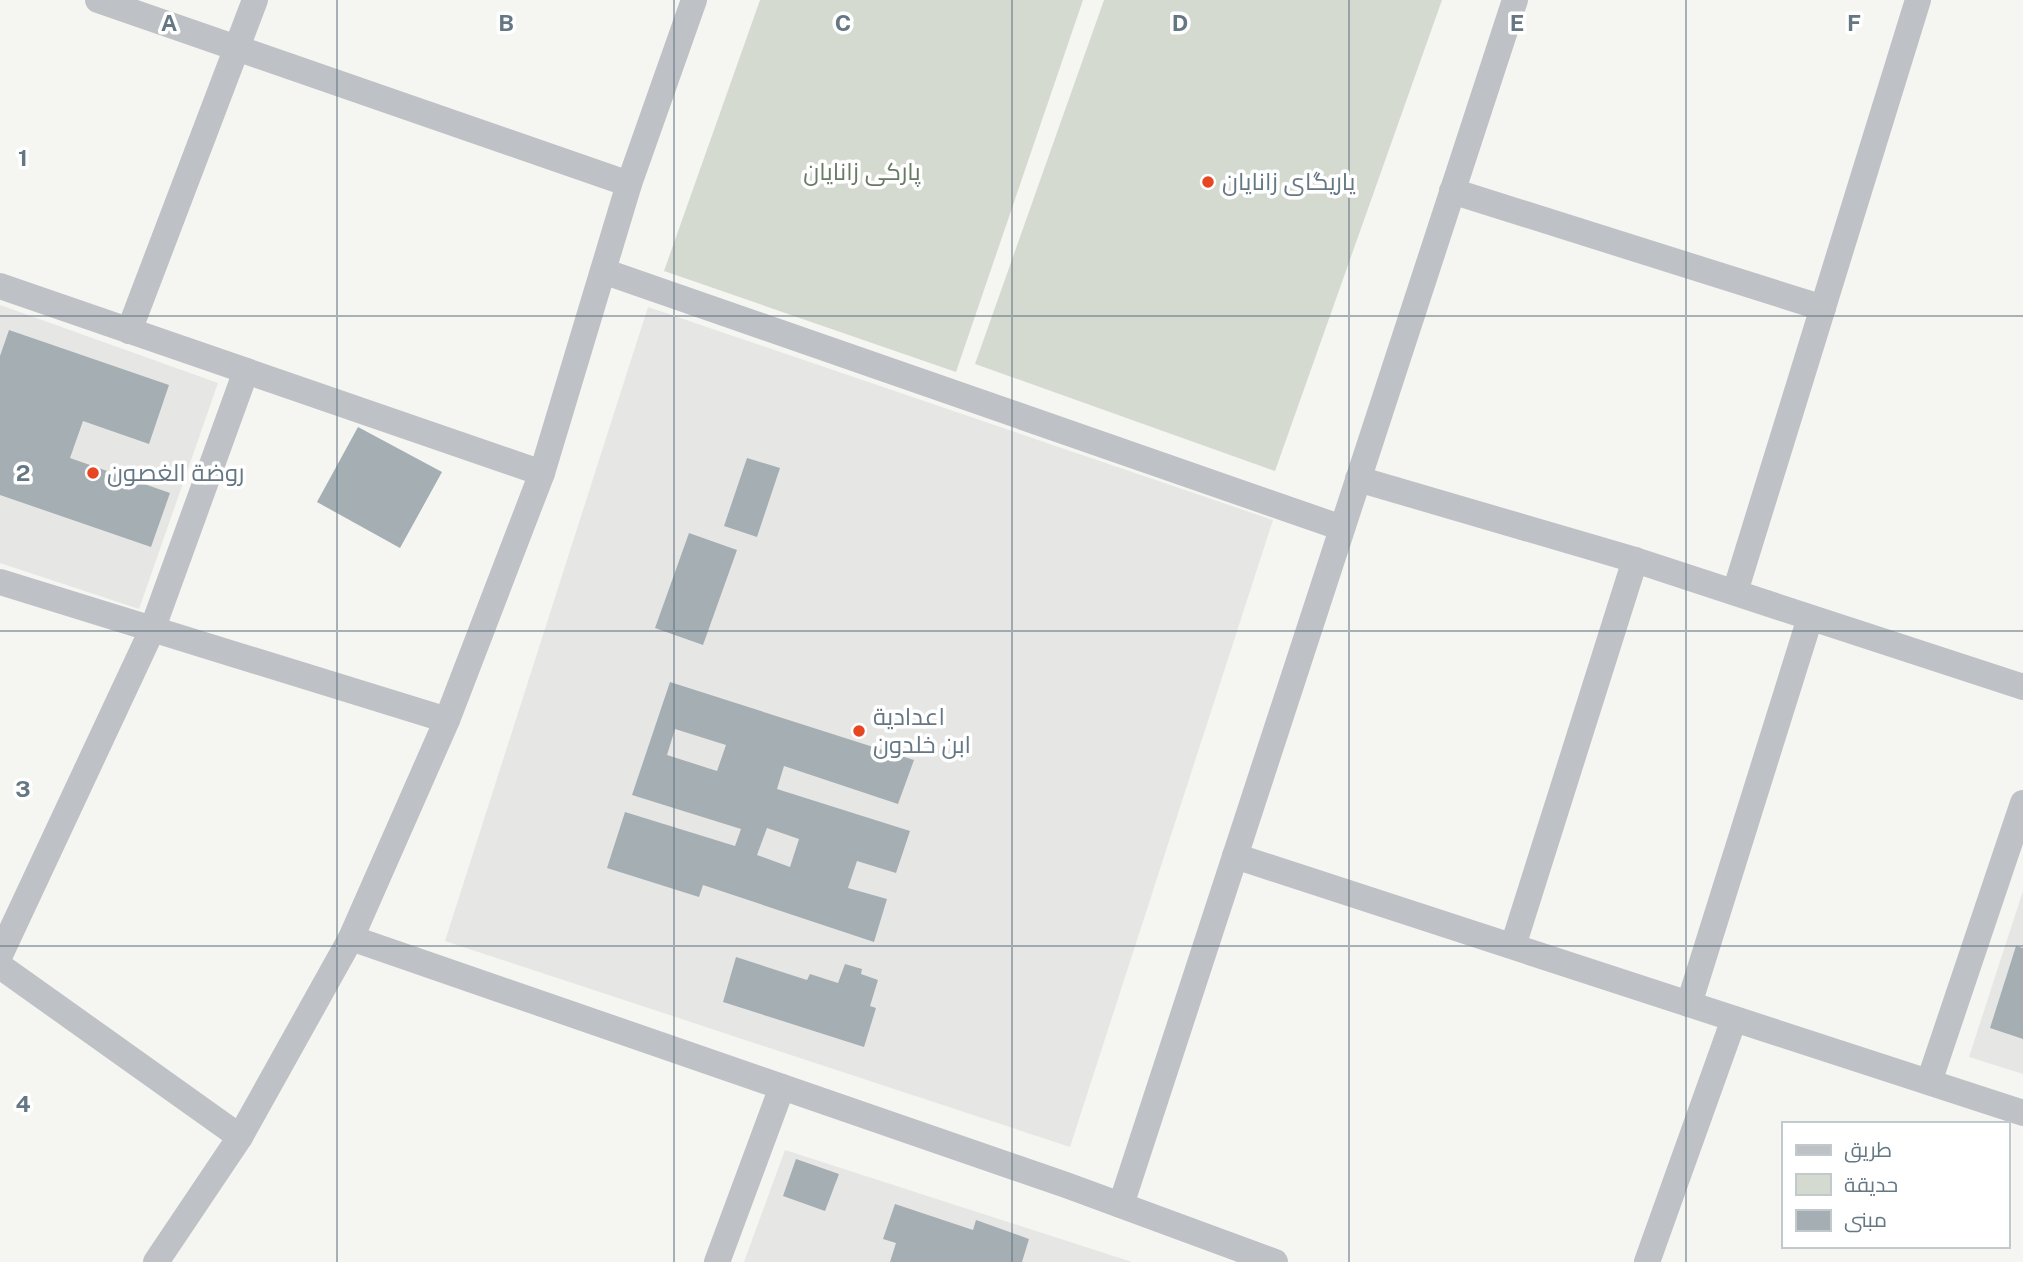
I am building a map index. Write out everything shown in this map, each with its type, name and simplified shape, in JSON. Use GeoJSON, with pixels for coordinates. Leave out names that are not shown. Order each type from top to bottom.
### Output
{"type":"FeatureCollection","features":[{"type":"Feature","properties":{"kind":"street"},"geometry":{"type":"LineString","coordinates":[[98,0],[629,184]]}},
{"type":"Feature","properties":{"kind":"street"},"geometry":{"type":"LineString","coordinates":[[129,331],[255,0]]}},
{"type":"Feature","properties":{"kind":"street"},"geometry":{"type":"LineString","coordinates":[[156,1262],[240,1137],[351,938],[447,720],[542,473],[629,184],[694,0]]}},
{"type":"Feature","properties":{"kind":"street"},"geometry":{"type":"LineString","coordinates":[[1121,1205],[1515,0]]}},
{"type":"Feature","properties":{"kind":"street"},"geometry":{"type":"LineString","coordinates":[[1735,592],[1918,0]]}},
{"type":"Feature","properties":{"kind":"street"},"geometry":{"type":"LineString","coordinates":[[1452,191],[1823,308]]}},
{"type":"Feature","properties":{"kind":"street"},"geometry":{"type":"LineString","coordinates":[[603,271],[1342,528]]}},
{"type":"Feature","properties":{"kind":"street"},"geometry":{"type":"LineString","coordinates":[[0,286],[542,473]]}},
{"type":"Feature","properties":{"kind":"street"},"geometry":{"type":"LineString","coordinates":[[0,955],[152,630],[246,371]]}},
{"type":"Feature","properties":{"kind":"street"},"geometry":{"type":"LineString","coordinates":[[1358,479],[1635,560],[2023,687]]}},
{"type":"Feature","properties":{"kind":"street"},"geometry":{"type":"LineString","coordinates":[[1513,946],[1635,560]]}},
{"type":"Feature","properties":{"kind":"street"},"geometry":{"type":"LineString","coordinates":[[0,582],[447,720]]}},
{"type":"Feature","properties":{"kind":"street"},"geometry":{"type":"LineString","coordinates":[[1689,1004],[1810,618]]}},
{"type":"Feature","properties":{"kind":"street"},"geometry":{"type":"LineString","coordinates":[[1929,1082],[2023,803]]}},
{"type":"Feature","properties":{"kind":"street"},"geometry":{"type":"LineString","coordinates":[[1235,856],[2023,1113]]}},
{"type":"Feature","properties":{"kind":"street"},"geometry":{"type":"LineString","coordinates":[[351,938],[1121,1205],[1275,1262]]}},
{"type":"Feature","properties":{"kind":"street"},"geometry":{"type":"LineString","coordinates":[[0,966],[240,1137]]}},
{"type":"Feature","properties":{"kind":"street"},"geometry":{"type":"LineString","coordinates":[[1647,1262],[1734,1019]]}},
{"type":"Feature","properties":{"kind":"street"},"geometry":{"type":"LineString","coordinates":[[717,1262],[782,1087]]}},
{"type":"Feature","properties":{"kind":"shaded area","name":"روضة الغصون"},"geometry":{"type":"Polygon","coordinates":[[[0,305],[218,383],[139,609],[0,563],[0,305]]]}},
{"type":"Feature","properties":{"kind":"shaded area","name":"اعدادية ابن خلدون"},"geometry":{"type":"Polygon","coordinates":[[[648,307],[1273,520],[1070,1147],[445,941],[648,307]]]}},
{"type":"Feature","properties":{"kind":"shaded area"},"geometry":{"type":"Polygon","coordinates":[[[2023,891],[2023,1074],[1969,1057],[2023,891]]]}},
{"type":"Feature","properties":{"kind":"shaded area"},"geometry":{"type":"Polygon","coordinates":[[[785,1150],[1132,1262],[744,1262],[785,1150]]]}},
{"type":"Feature","properties":{"kind":"green space","name":"پارکی زانایان"},"geometry":{"type":"Polygon","coordinates":[[[760,0],[1083,0],[956,372],[664,271],[760,0]]]}},
{"type":"Feature","properties":{"kind":"green space","name":"یاریگای زانایان"},"geometry":{"type":"Polygon","coordinates":[[[1104,0],[1442,0],[1275,471],[975,364],[1104,0]]]}},
{"type":"Feature","properties":{"kind":"building"},"geometry":{"type":"Polygon","coordinates":[[[9,330],[169,385],[149,444],[83,421],[70,458],[170,493],[151,547],[0,495],[0,356],[9,330]]]}},
{"type":"Feature","properties":{"kind":"building"},"geometry":{"type":"Polygon","coordinates":[[[358,427],[442,472],[400,548],[317,502],[358,427]]]}},
{"type":"Feature","properties":{"kind":"building"},"geometry":{"type":"Polygon","coordinates":[[[747,458],[780,468],[757,537],[724,526],[747,458]]]}},
{"type":"Feature","properties":{"kind":"building"},"geometry":{"type":"Polygon","coordinates":[[[689,533],[737,550],[703,645],[655,628],[689,533]]]}},
{"type":"Feature","properties":{"kind":"building"},"geometry":{"type":"Polygon","coordinates":[[[670,682],[914,760],[898,804],[784,766],[777,789],[910,831],[896,873],[857,861],[848,888],[887,899],[874,942],[703,885],[699,897],[607,868],[625,812],[735,846],[741,829],[632,795],[670,682]],[[675,729],[667,755],[717,771],[726,745],[675,729]],[[767,828],[757,855],[790,867],[799,839],[767,828]]]}},
{"type":"Feature","properties":{"kind":"building"},"geometry":{"type":"Polygon","coordinates":[[[2016,946],[2023,948],[2023,1039],[1990,1028],[2016,946]]]}},
{"type":"Feature","properties":{"kind":"building"},"geometry":{"type":"Polygon","coordinates":[[[736,957],[807,980],[810,974],[838,983],[845,964],[862,969],[861,974],[878,980],[870,1006],[876,1008],[864,1047],[723,1002],[736,957]]]}},
{"type":"Feature","properties":{"kind":"building"},"geometry":{"type":"Polygon","coordinates":[[[796,1159],[839,1174],[825,1211],[783,1196],[796,1159]]]}},
{"type":"Feature","properties":{"kind":"building"},"geometry":{"type":"Polygon","coordinates":[[[895,1204],[973,1230],[976,1220],[1029,1239],[1022,1262],[890,1262],[896,1243],[883,1239],[895,1204]]]}},
{"type":"Feature","properties":{"kind":"place","name":"یاریگای زانایان"},"geometry":{"type":"Point","coordinates":[1208,182]}},
{"type":"Feature","properties":{"kind":"place","name":"روضة الغصون"},"geometry":{"type":"Point","coordinates":[93,473]}},
{"type":"Feature","properties":{"kind":"place","name":"اعدادية ابن خلدون"},"geometry":{"type":"Point","coordinates":[859,731]}}]}
